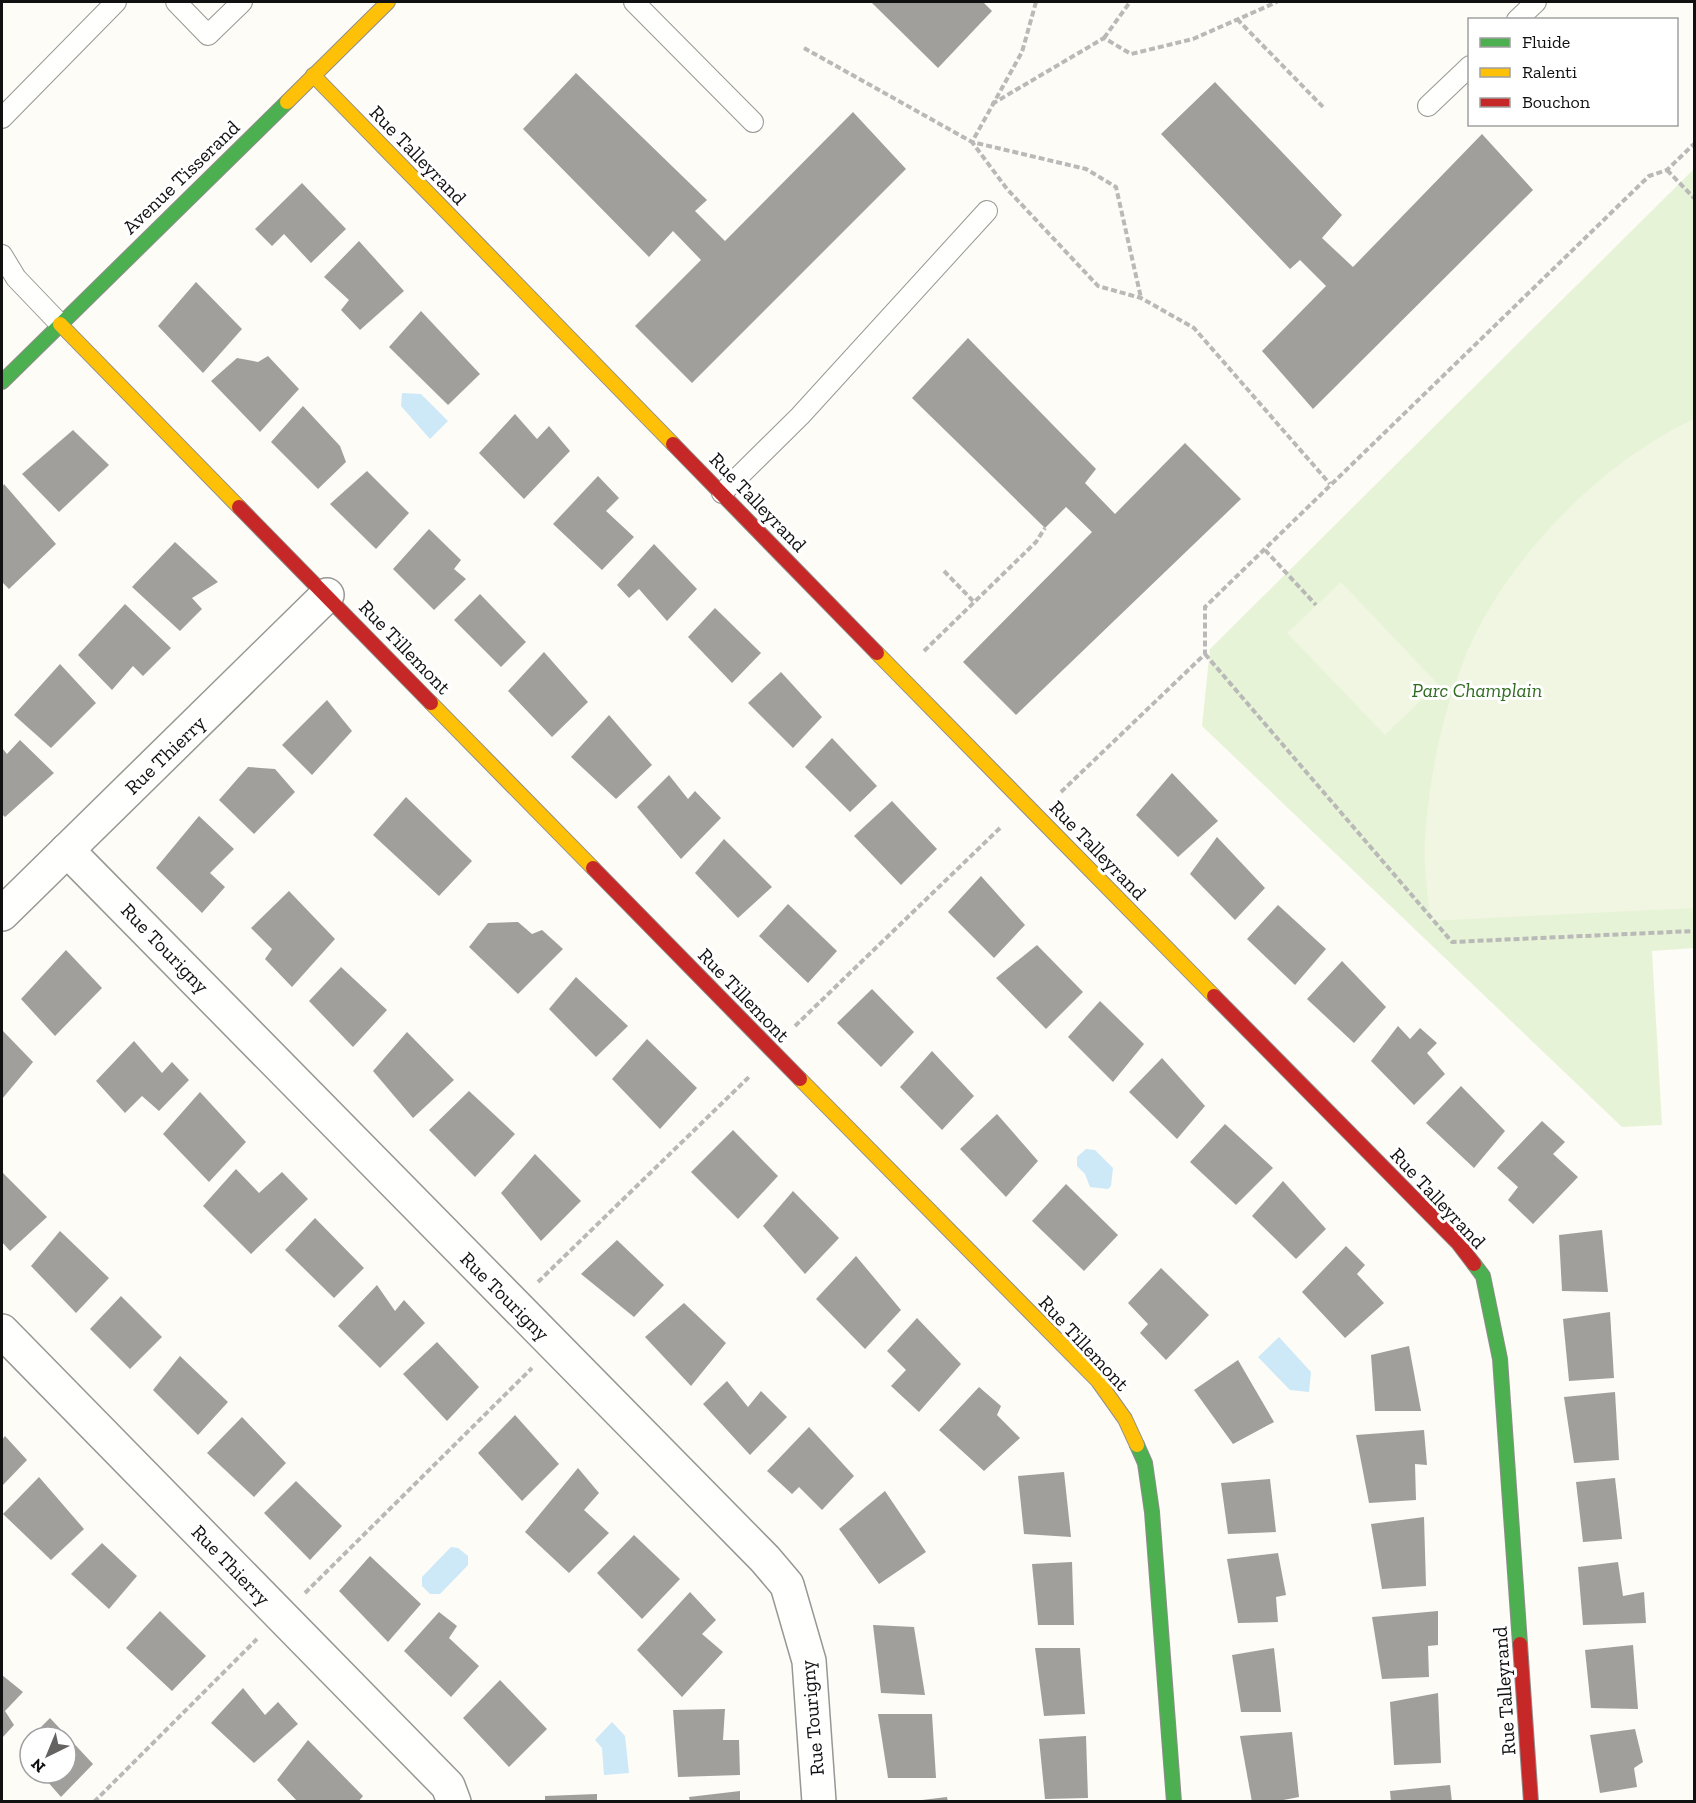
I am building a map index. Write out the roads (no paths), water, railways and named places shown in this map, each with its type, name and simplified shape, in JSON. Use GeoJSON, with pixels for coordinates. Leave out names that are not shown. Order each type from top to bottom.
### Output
{"type":"FeatureCollection","features":[{"type":"Feature","properties":{"kind":"street","name":"Avenue Tisserand"},"geometry":{"type":"LineString","coordinates":[[2,382],[388,2]]}},
{"type":"Feature","properties":{"kind":"street","name":"Rue Talleyrand"},"geometry":{"type":"LineString","coordinates":[[313,75],[1458,1243],[1483,1276],[1500,1359],[1531,1802]]}},
{"type":"Feature","properties":{"kind":"street","name":"Rue Tillemont"},"geometry":{"type":"LineString","coordinates":[[60,324],[832,1113],[1098,1381],[1125,1419],[1145,1463],[1152,1512],[1173,1802]]}},
{"type":"Feature","properties":{"kind":"street","name":"Rue Thierry"},"geometry":{"type":"LineString","coordinates":[[2,914],[327,595]]}},
{"type":"Feature","properties":{"kind":"street","name":"Rue Tourigny"},"geometry":{"type":"LineString","coordinates":[[68,850],[765,1559],[787,1585],[809,1661],[819,1802]]}},
{"type":"Feature","properties":{"kind":"street","name":"Rue Thierry"},"geometry":{"type":"LineString","coordinates":[[2,1331],[448,1786],[454,1802]]}},
{"type":"Feature","properties":{"kind":"lane"},"geometry":{"type":"LineString","coordinates":[[4,111],[116,2]]}},
{"type":"Feature","properties":{"kind":"lane"},"geometry":{"type":"LineString","coordinates":[[176,2],[208,35],[242,2]]}},
{"type":"Feature","properties":{"kind":"lane"},"geometry":{"type":"LineString","coordinates":[[634,2],[753,122]]}},
{"type":"Feature","properties":{"kind":"lane"},"geometry":{"type":"LineString","coordinates":[[1519,18],[1536,2]]}},
{"type":"Feature","properties":{"kind":"lane"},"geometry":{"type":"LineString","coordinates":[[1428,106],[1468,68]]}},
{"type":"Feature","properties":{"kind":"lane"},"geometry":{"type":"LineString","coordinates":[[722,493],[800,416],[987,211]]}},
{"type":"Feature","properties":{"kind":"lane"},"geometry":{"type":"LineString","coordinates":[[2,255],[16,278],[60,324]]}},
{"type":"Feature","properties":{"kind":"water"},"geometry":{"type":"Polygon","coordinates":[[[402,393],[421,394],[448,421],[430,439],[401,406],[402,393]]]}},
{"type":"Feature","properties":{"kind":"water"},"geometry":{"type":"Polygon","coordinates":[[[1086,1149],[1095,1150],[1113,1168],[1111,1186],[1108,1189],[1090,1187],[1085,1174],[1077,1166],[1077,1157],[1086,1149]]]}},
{"type":"Feature","properties":{"kind":"water"},"geometry":{"type":"Polygon","coordinates":[[[1279,1337],[1311,1372],[1309,1392],[1290,1390],[1258,1357],[1279,1337]]]}},
{"type":"Feature","properties":{"kind":"water"},"geometry":{"type":"Polygon","coordinates":[[[451,1547],[458,1548],[468,1556],[468,1565],[440,1594],[430,1594],[422,1586],[422,1577],[451,1547]]]}},
{"type":"Feature","properties":{"kind":"water"},"geometry":{"type":"Polygon","coordinates":[[[612,1722],[625,1736],[629,1773],[604,1775],[602,1748],[595,1740],[612,1722]]]}},
{"type":"Feature","properties":{"kind":"park label","name":"Parc Champlain"},"geometry":{"type":"Point","coordinates":[1477,690]}}]}
